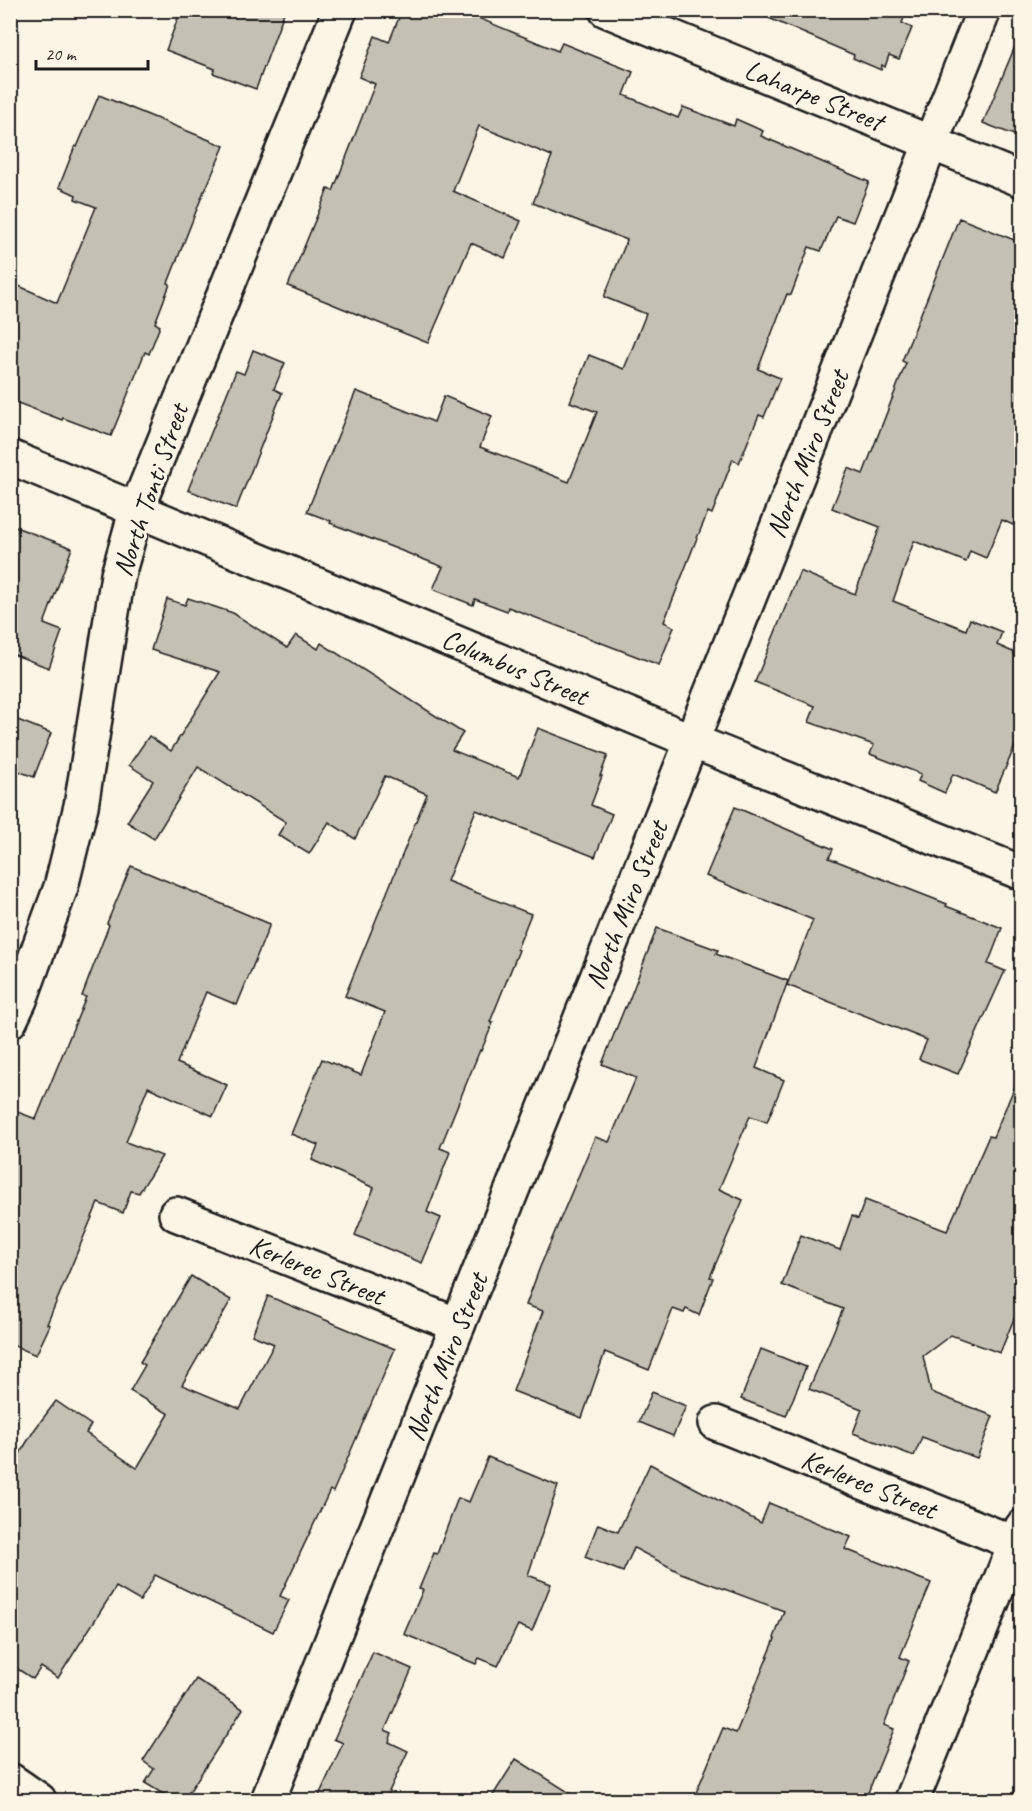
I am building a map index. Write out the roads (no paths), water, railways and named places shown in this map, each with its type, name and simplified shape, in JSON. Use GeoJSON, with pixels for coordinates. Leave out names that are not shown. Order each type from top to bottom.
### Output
{"type":"FeatureCollection","features":[{"type":"Feature","properties":{"kind":"street","name":"North Tonti Street"},"geometry":{"type":"LineString","coordinates":[[10,1021],[20,1000],[61,887],[81,806],[118,575],[137,508],[340,10]]}},
{"type":"Feature","properties":{"kind":"street","name":"Laharpe Street"},"geometry":{"type":"LineString","coordinates":[[606,10],[1022,180]]}},
{"type":"Feature","properties":{"kind":"street","name":"North Miro Street"},"geometry":{"type":"LineString","coordinates":[[268,1800],[984,10]]}},
{"type":"Feature","properties":{"kind":"street","name":"Columbus Street"},"geometry":{"type":"LineString","coordinates":[[10,457],[692,741],[1022,873]]}},
{"type":"Feature","properties":{"kind":"street","name":"Kerlerec Street"},"geometry":{"type":"LineString","coordinates":[[176,1214],[458,1325]]}},
{"type":"Feature","properties":{"kind":"street","name":"Kerlerec Street"},"geometry":{"type":"LineString","coordinates":[[716,1423],[1019,1538]]}},
{"type":"Feature","properties":{"kind":"street"},"geometry":{"type":"LineString","coordinates":[[912,1800],[1019,1538]]}},
{"type":"Feature","properties":{"kind":"street"},"geometry":{"type":"LineString","coordinates":[[10,1780],[39,1800]]}}]}
